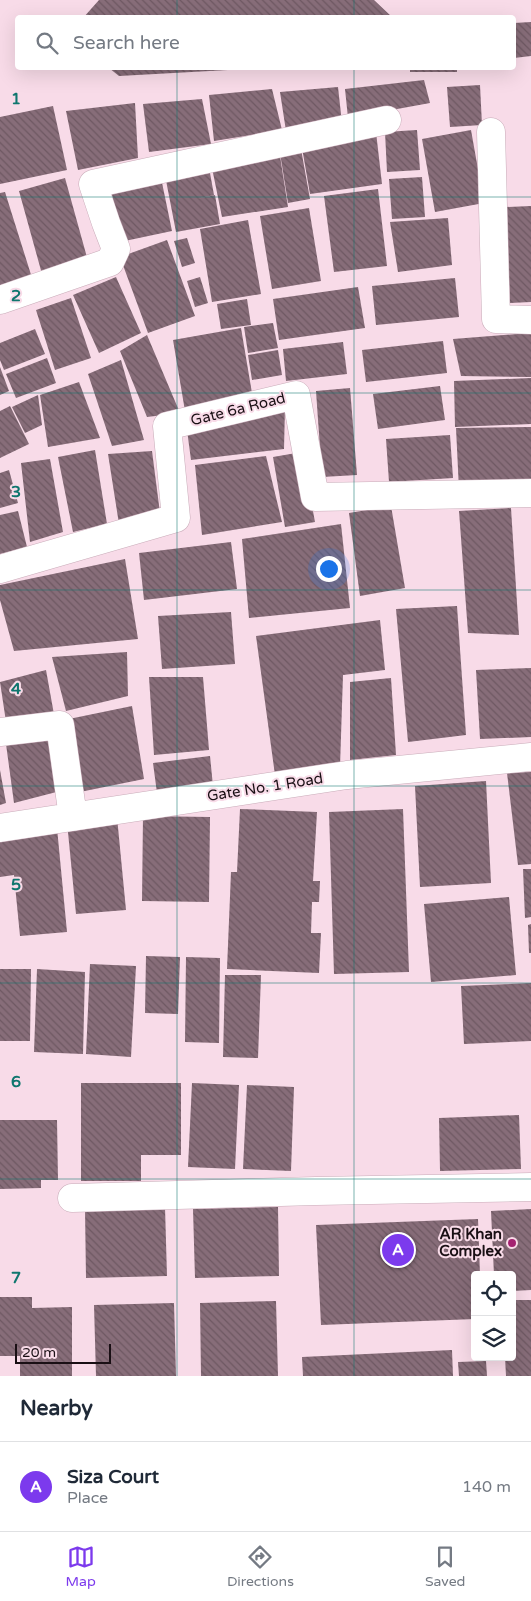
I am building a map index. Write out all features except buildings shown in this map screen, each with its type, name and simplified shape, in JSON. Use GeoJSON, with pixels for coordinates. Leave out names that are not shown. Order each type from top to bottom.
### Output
{"type":"FeatureCollection","features":[{"type":"Feature","properties":{"kind":"street"},"geometry":{"type":"LineString","coordinates":[[0,300],[110,262],[116,249],[93,184],[387,120]]}},
{"type":"Feature","properties":{"kind":"street"},"geometry":{"type":"LineString","coordinates":[[491,132],[496,319],[531,320]]}},
{"type":"Feature","properties":{"kind":"street","name":"Gate 6a Road"},"geometry":{"type":"LineString","coordinates":[[0,569],[176,518],[167,426],[296,395],[315,497],[531,493]]}},
{"type":"Feature","properties":{"kind":"street"},"geometry":{"type":"LineString","coordinates":[[0,732],[60,725],[73,817]]}},
{"type":"Feature","properties":{"kind":"street","name":"Gate No. 1 Road"},"geometry":{"type":"LineString","coordinates":[[0,828],[346,775],[531,757]]}},
{"type":"Feature","properties":{"kind":"street"},"geometry":{"type":"LineString","coordinates":[[72,1198],[531,1187]]}},
{"type":"Feature","properties":{"kind":"place","name":"AR Khan Complex"},"geometry":{"type":"Point","coordinates":[512,1243]}},
{"type":"Feature","properties":{"kind":"place","name":"Siza Court"},"geometry":{"type":"Point","coordinates":[398,1250]}}]}
